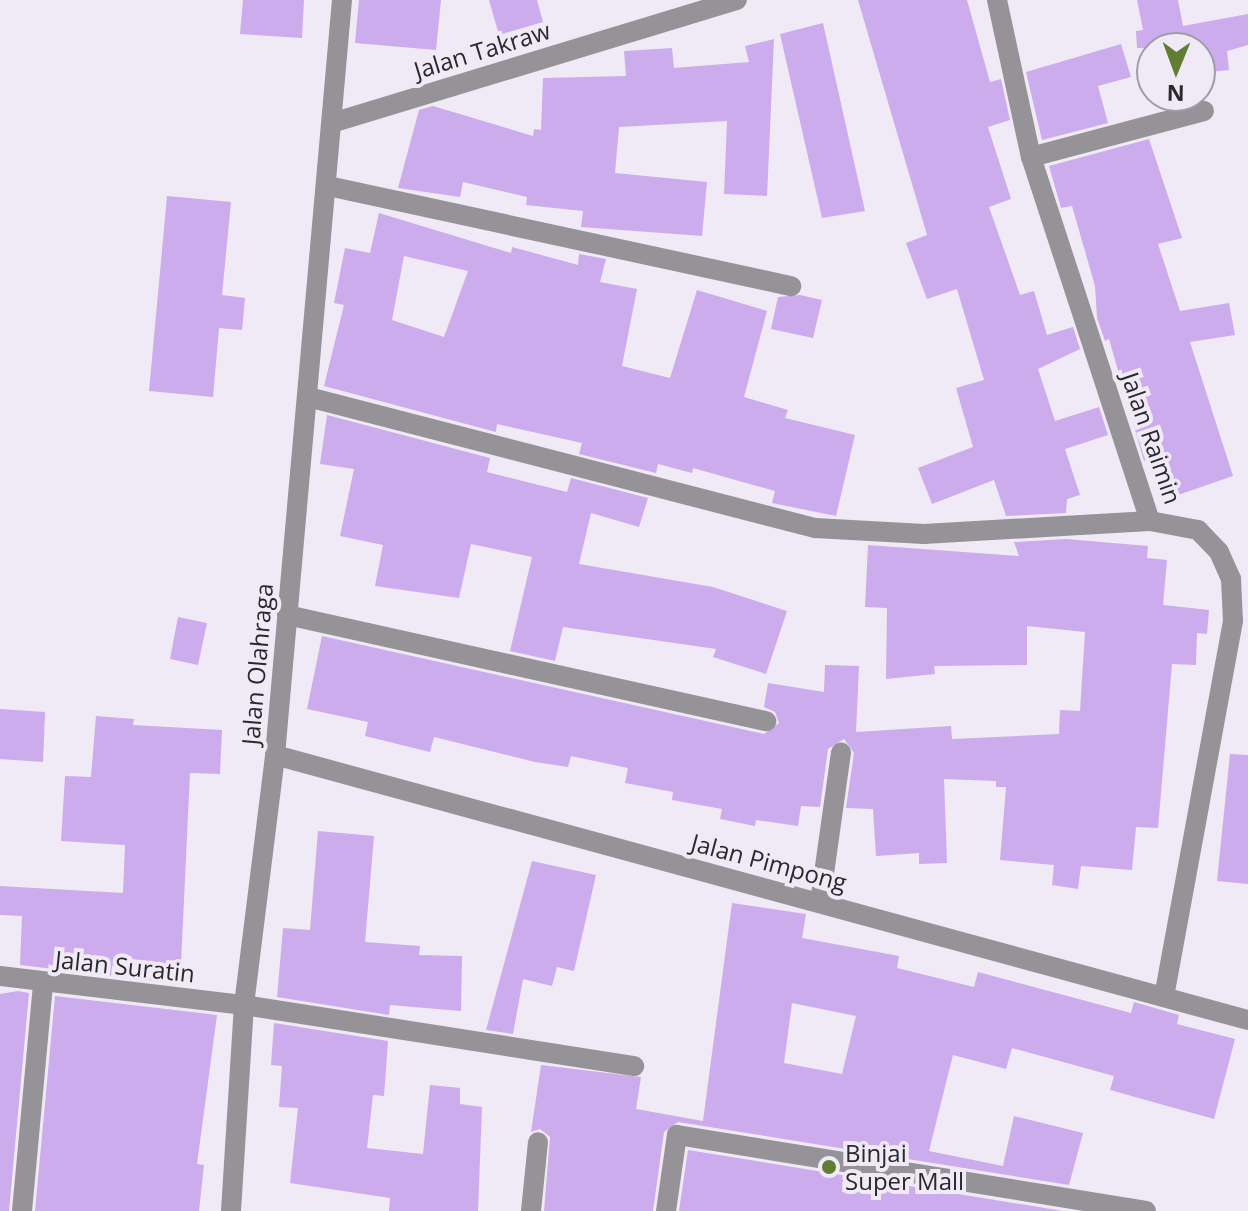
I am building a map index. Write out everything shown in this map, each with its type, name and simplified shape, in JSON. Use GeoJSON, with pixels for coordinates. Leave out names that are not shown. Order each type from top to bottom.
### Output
{"type":"FeatureCollection","features":[{"type":"Feature","properties":{"kind":"street","name":"Jalan Olahraga"},"geometry":{"type":"LineString","coordinates":[[231,1211],[244,1005],[275,755],[335,122],[342,0]]}},
{"type":"Feature","properties":{"kind":"street","name":"Jalan Takraw"},"geometry":{"type":"LineString","coordinates":[[335,122],[737,0]]}},
{"type":"Feature","properties":{"kind":"street","name":"Jalan Raimin"},"geometry":{"type":"LineString","coordinates":[[997,0],[1031,157],[1150,521],[1198,530],[1219,552],[1231,579],[1233,621],[1164,997]]}},
{"type":"Feature","properties":{"kind":"street"},"geometry":{"type":"LineString","coordinates":[[1031,157],[1200,112]]}},
{"type":"Feature","properties":{"kind":"street"},"geometry":{"type":"LineString","coordinates":[[328,186],[791,286]]}},
{"type":"Feature","properties":{"kind":"street"},"geometry":{"type":"LineString","coordinates":[[308,397],[815,528],[895,535],[1150,521]]}},
{"type":"Feature","properties":{"kind":"street"},"geometry":{"type":"LineString","coordinates":[[287,615],[766,721]]}},
{"type":"Feature","properties":{"kind":"street"},"geometry":{"type":"LineString","coordinates":[[820,902],[841,752]]}},
{"type":"Feature","properties":{"kind":"street","name":"Jalan Pimpong"},"geometry":{"type":"LineString","coordinates":[[275,755],[1248,1020]]}},
{"type":"Feature","properties":{"kind":"street","name":"Jalan Suratin"},"geometry":{"type":"LineString","coordinates":[[0,976],[244,1005]]}},
{"type":"Feature","properties":{"kind":"street"},"geometry":{"type":"LineString","coordinates":[[22,1211],[43,983]]}},
{"type":"Feature","properties":{"kind":"street"},"geometry":{"type":"LineString","coordinates":[[244,1005],[634,1066]]}},
{"type":"Feature","properties":{"kind":"street"},"geometry":{"type":"LineString","coordinates":[[666,1211],[677,1135],[1146,1211]]}},
{"type":"Feature","properties":{"kind":"street"},"geometry":{"type":"LineString","coordinates":[[531,1211],[538,1142]]}},
{"type":"Feature","properties":{"kind":"building"},"geometry":{"type":"Polygon","coordinates":[[[243,0],[304,0],[302,38],[240,34],[243,0]]]}},
{"type":"Feature","properties":{"kind":"building"},"geometry":{"type":"Polygon","coordinates":[[[359,0],[441,0],[436,50],[355,43],[359,0]]]}},
{"type":"Feature","properties":{"kind":"building"},"geometry":{"type":"Polygon","coordinates":[[[489,0],[537,0],[543,22],[499,35],[489,0]]]}},
{"type":"Feature","properties":{"kind":"building"},"geometry":{"type":"Polygon","coordinates":[[[858,0],[967,0],[990,82],[1001,79],[1010,120],[988,127],[1011,199],[989,207],[1020,295],[1034,291],[1047,335],[1073,327],[1080,349],[1038,369],[1055,421],[1099,407],[1108,435],[1065,449],[1080,495],[1067,499],[1066,513],[1006,516],[994,480],[932,504],[918,468],[973,447],[956,388],[984,380],[957,289],[927,299],[906,243],[927,235],[858,0]]]}},
{"type":"Feature","properties":{"kind":"building"},"geometry":{"type":"Polygon","coordinates":[[[1137,0],[1178,0],[1183,26],[1248,14],[1248,45],[1227,51],[1229,70],[1216,71],[1216,32],[1136,32],[1143,30],[1137,0]]]}},
{"type":"Feature","properties":{"kind":"building"},"geometry":{"type":"Polygon","coordinates":[[[823,23],[865,211],[822,218],[780,34],[823,23]]]}},
{"type":"Feature","properties":{"kind":"building"},"geometry":{"type":"Polygon","coordinates":[[[774,39],[767,196],[724,194],[727,121],[619,127],[615,173],[707,182],[702,236],[581,227],[583,211],[526,205],[527,197],[463,182],[460,197],[398,188],[419,110],[433,106],[533,136],[534,129],[541,130],[543,78],[626,76],[624,51],[672,48],[674,68],[749,62],[745,46],[774,39]]]}},
{"type":"Feature","properties":{"kind":"building"},"geometry":{"type":"Polygon","coordinates":[[[1121,44],[1131,77],[1098,86],[1108,123],[1042,140],[1026,72],[1121,44]]]}},
{"type":"Feature","properties":{"kind":"building"},"geometry":{"type":"Polygon","coordinates":[[[1149,139],[1182,238],[1158,244],[1180,311],[1229,303],[1235,335],[1190,342],[1233,476],[1172,497],[1158,456],[1144,461],[1109,339],[1105,341],[1097,318],[1095,286],[1072,206],[1061,208],[1049,166],[1149,139]]]}},
{"type":"Feature","properties":{"kind":"building"},"geometry":{"type":"Polygon","coordinates":[[[167,196],[231,202],[222,295],[245,298],[242,330],[219,328],[213,397],[149,391],[167,196]]]}},
{"type":"Feature","properties":{"kind":"building"},"geometry":{"type":"Polygon","coordinates":[[[379,213],[511,253],[512,247],[578,265],[579,254],[606,259],[600,282],[637,289],[622,366],[670,378],[697,290],[767,311],[744,397],[788,410],[785,418],[855,435],[836,516],[772,503],[775,491],[693,468],[692,473],[658,464],[656,473],[579,454],[582,443],[497,424],[496,432],[324,386],[344,305],[334,303],[345,248],[370,253],[379,213]],[[404,256],[392,320],[444,337],[468,271],[404,256]]]}},
{"type":"Feature","properties":{"kind":"building"},"geometry":{"type":"Polygon","coordinates":[[[800,295],[822,300],[813,338],[771,329],[778,297],[800,295]]]}},
{"type":"Feature","properties":{"kind":"building"},"geometry":{"type":"Polygon","coordinates":[[[327,415],[490,458],[487,472],[567,492],[571,478],[648,498],[639,527],[591,513],[579,564],[713,587],[787,611],[766,674],[713,657],[716,649],[563,627],[555,661],[510,651],[532,557],[471,544],[459,598],[375,586],[383,545],[340,536],[354,469],[320,464],[327,415]]]}},
{"type":"Feature","properties":{"kind":"building"},"geometry":{"type":"Polygon","coordinates":[[[1066,539],[1148,546],[1147,558],[1167,560],[1163,605],[1209,610],[1207,634],[1197,633],[1196,665],[1172,664],[1158,828],[1136,827],[1132,870],[1081,866],[1078,889],[1052,885],[1054,865],[1000,860],[1006,787],[996,787],[996,781],[944,779],[947,863],[919,864],[919,853],[876,856],[873,809],[846,808],[854,753],[844,739],[828,749],[820,807],[801,806],[798,826],[756,820],[755,826],[720,819],[722,809],[672,800],[673,792],[625,783],[628,768],[571,756],[568,767],[535,762],[434,737],[430,752],[365,736],[368,722],[307,709],[322,636],[764,734],[779,723],[775,712],[764,707],[768,683],[824,692],[825,665],[859,666],[856,732],[951,726],[952,739],[1059,734],[1060,710],[1080,711],[1085,632],[1027,626],[1027,665],[934,666],[935,674],[886,679],[887,608],[865,607],[868,545],[1019,556],[1014,542],[1066,539]]]}},
{"type":"Feature","properties":{"kind":"building"},"geometry":{"type":"Polygon","coordinates":[[[178,617],[207,623],[198,665],[170,659],[178,617]]]}},
{"type":"Feature","properties":{"kind":"building"},"geometry":{"type":"Polygon","coordinates":[[[0,709],[45,712],[43,762],[0,759],[0,709]]]}},
{"type":"Feature","properties":{"kind":"building"},"geometry":{"type":"Polygon","coordinates":[[[96,716],[134,719],[133,725],[222,730],[220,774],[190,773],[180,984],[20,965],[22,916],[0,915],[0,886],[123,893],[125,845],[61,841],[65,776],[91,777],[96,716]]]}},
{"type":"Feature","properties":{"kind":"building"},"geometry":{"type":"Polygon","coordinates":[[[1230,754],[1248,755],[1248,884],[1217,881],[1230,754]]]}},
{"type":"Feature","properties":{"kind":"building"},"geometry":{"type":"Polygon","coordinates":[[[318,831],[374,836],[365,942],[420,946],[419,955],[462,956],[461,1011],[390,1005],[389,1015],[277,997],[283,928],[310,930],[318,831]]]}},
{"type":"Feature","properties":{"kind":"building"},"geometry":{"type":"Polygon","coordinates":[[[532,861],[596,875],[574,971],[557,967],[552,986],[523,979],[513,1034],[486,1030],[532,861]]]}},
{"type":"Feature","properties":{"kind":"building"},"geometry":{"type":"Polygon","coordinates":[[[732,903],[806,914],[802,938],[899,956],[897,968],[974,987],[978,972],[1131,1013],[1134,1002],[1179,1015],[1177,1024],[1235,1039],[1214,1119],[1110,1090],[1114,1076],[1012,1048],[1006,1069],[953,1055],[929,1151],[1003,1166],[1014,1116],[1083,1133],[1069,1185],[678,1122],[664,1132],[653,1211],[544,1211],[550,1137],[540,1129],[531,1132],[541,1065],[641,1077],[636,1109],[703,1121],[732,903]],[[792,1003],[784,1063],[842,1074],[856,1016],[792,1003]]]}},
{"type":"Feature","properties":{"kind":"building"},"geometry":{"type":"Polygon","coordinates":[[[29,993],[9,1211],[0,1211],[0,994],[29,993]]]}},
{"type":"Feature","properties":{"kind":"building"},"geometry":{"type":"Polygon","coordinates":[[[55,996],[217,1015],[197,1164],[204,1165],[199,1211],[35,1211],[55,996]]]}},
{"type":"Feature","properties":{"kind":"building"},"geometry":{"type":"Polygon","coordinates":[[[274,1023],[388,1041],[384,1096],[373,1095],[367,1148],[423,1154],[430,1085],[460,1088],[460,1104],[482,1107],[478,1211],[389,1211],[390,1198],[290,1183],[298,1108],[279,1107],[282,1066],[271,1065],[274,1023]]]}},
{"type":"Feature","properties":{"kind":"building"},"geometry":{"type":"Polygon","coordinates":[[[688,1150],[1063,1211],[679,1211],[688,1150]]]}},
{"type":"Feature","properties":{"kind":"place","name":"Binjai Super Mall"},"geometry":{"type":"Point","coordinates":[829,1167]}}]}
